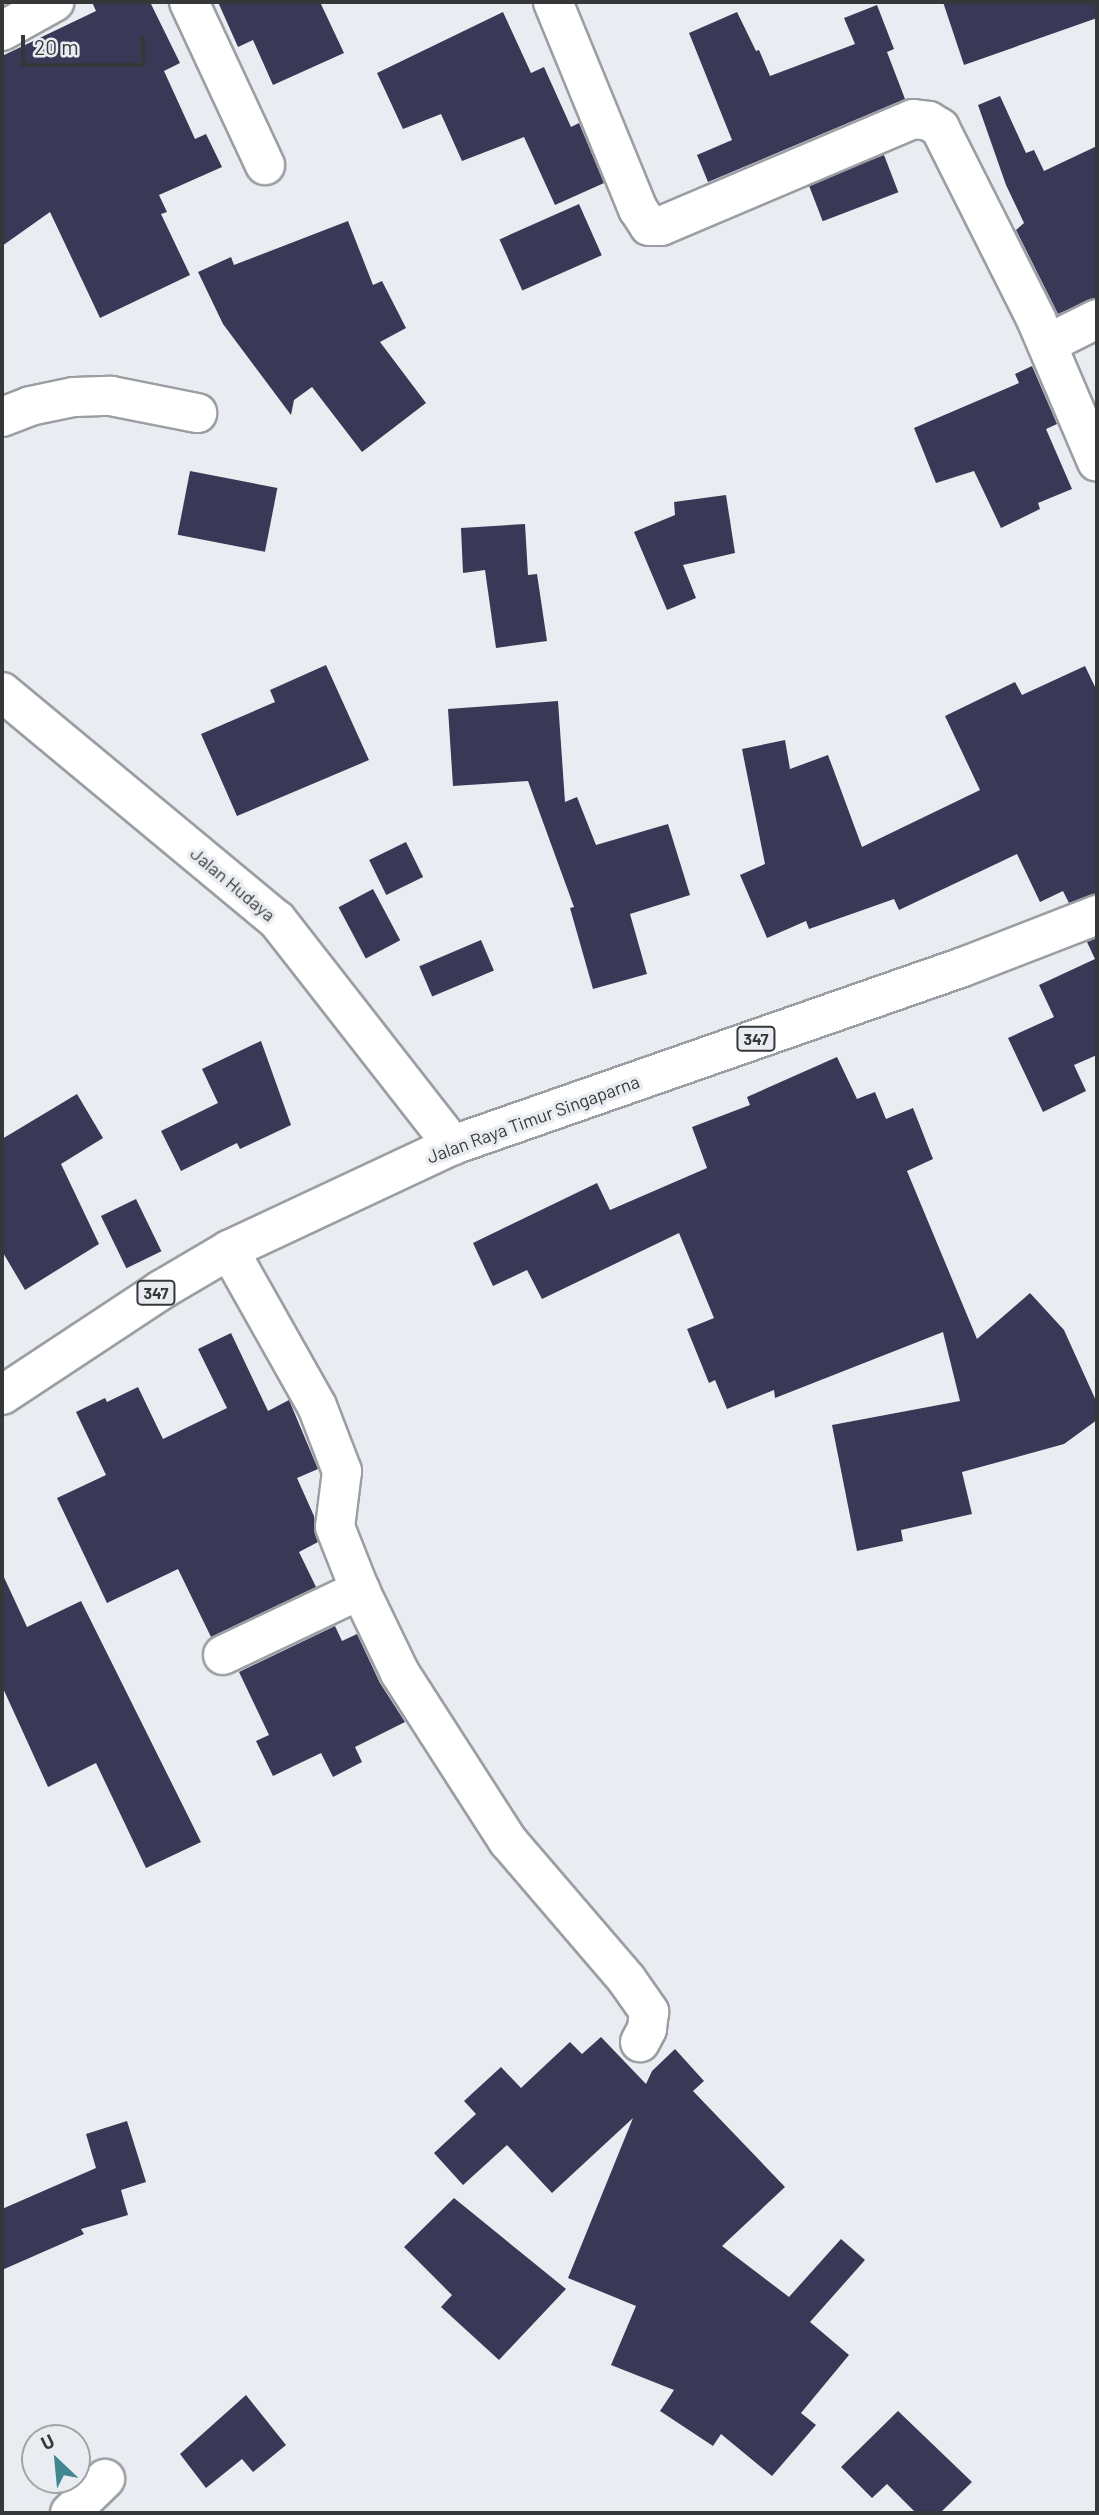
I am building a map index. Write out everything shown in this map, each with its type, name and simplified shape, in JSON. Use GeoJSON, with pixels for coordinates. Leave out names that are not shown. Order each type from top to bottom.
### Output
{"type":"FeatureCollection","features":[{"type":"Feature","properties":{"kind":"street"},"geometry":{"type":"LineString","coordinates":[[2,31],[54,2]]}},
{"type":"Feature","properties":{"kind":"street"},"geometry":{"type":"LineString","coordinates":[[189,2],[265,165]]}},
{"type":"Feature","properties":{"kind":"street"},"geometry":{"type":"LineString","coordinates":[[553,2],[638,209],[649,226],[661,226],[913,119],[929,121],[940,128],[1047,344],[1097,461]]}},
{"type":"Feature","properties":{"kind":"street"},"geometry":{"type":"LineString","coordinates":[[1047,344],[1097,319]]}},
{"type":"Feature","properties":{"kind":"street"},"geometry":{"type":"LineString","coordinates":[[2,417],[30,406],[74,397],[111,396],[197,413]]}},
{"type":"Feature","properties":{"kind":"street","name":"Jalan Hudaya"},"geometry":{"type":"LineString","coordinates":[[2,692],[277,920],[453,1145]]}},
{"type":"Feature","properties":{"kind":"street","name":"Jalan Raya Timur Singaparna"},"geometry":{"type":"LineString","coordinates":[[2,1395],[161,1290],[229,1250],[453,1145],[963,967],[1097,915]]}},
{"type":"Feature","properties":{"kind":"street"},"geometry":{"type":"LineString","coordinates":[[229,1250],[317,1406],[342,1471],[335,1527],[360,1590],[400,1673],[508,1841],[627,1980],[649,2012],[647,2029],[640,2042]]}},
{"type":"Feature","properties":{"kind":"street"},"geometry":{"type":"LineString","coordinates":[[223,1656],[360,1590]]}},
{"type":"Feature","properties":{"kind":"street"},"geometry":{"type":"LineString","coordinates":[[70,2513],[105,2479]]}},
{"type":"Feature","properties":{"kind":"building"},"geometry":{"type":"Polygon","coordinates":[[[92,2],[150,2],[180,63],[164,71],[195,139],[206,134],[222,167],[159,195],[167,212],[161,214],[190,275],[100,318],[50,212],[2,246],[2,56],[96,11],[92,2]]]}},
{"type":"Feature","properties":{"kind":"building"},"geometry":{"type":"Polygon","coordinates":[[[218,2],[320,2],[344,53],[273,85],[253,40],[238,47],[218,2]]]}},
{"type":"Feature","properties":{"kind":"building"},"geometry":{"type":"Polygon","coordinates":[[[943,2],[1097,2],[1097,18],[964,65],[943,2]]]}},
{"type":"Feature","properties":{"kind":"building"},"geometry":{"type":"Polygon","coordinates":[[[877,5],[894,49],[887,52],[905,99],[708,182],[697,155],[732,140],[689,33],[737,12],[756,51],[759,50],[770,76],[855,44],[844,18],[877,5]]]}},
{"type":"Feature","properties":{"kind":"building"},"geometry":{"type":"Polygon","coordinates":[[[503,12],[531,73],[544,67],[571,127],[579,123],[604,183],[555,205],[524,137],[462,161],[441,114],[403,129],[377,73],[503,12]]]}},
{"type":"Feature","properties":{"kind":"building"},"geometry":{"type":"Polygon","coordinates":[[[1000,96],[1026,153],[1034,150],[1044,171],[1097,146],[1097,297],[1058,314],[1016,230],[1024,223],[1006,185],[978,105],[1000,96]]]}},
{"type":"Feature","properties":{"kind":"building"},"geometry":{"type":"Polygon","coordinates":[[[884,155],[898,192],[823,221],[808,184],[884,155]]]}},
{"type":"Feature","properties":{"kind":"building"},"geometry":{"type":"Polygon","coordinates":[[[579,204],[602,255],[522,291],[500,239],[579,204]]]}},
{"type":"Feature","properties":{"kind":"building"},"geometry":{"type":"Polygon","coordinates":[[[348,221],[373,285],[382,281],[406,328],[380,342],[426,403],[362,452],[312,387],[294,400],[291,415],[223,324],[198,272],[231,257],[234,265],[348,221]]]}},
{"type":"Feature","properties":{"kind":"building"},"geometry":{"type":"Polygon","coordinates":[[[1032,366],[1057,424],[1046,429],[1072,489],[1038,503],[1040,509],[1001,528],[974,471],[936,483],[914,428],[1019,383],[1015,374],[1032,366]]]}},
{"type":"Feature","properties":{"kind":"building"},"geometry":{"type":"Polygon","coordinates":[[[190,471],[277,488],[265,552],[178,535],[190,471]]]}},
{"type":"Feature","properties":{"kind":"building"},"geometry":{"type":"Polygon","coordinates":[[[726,495],[735,553],[683,565],[696,598],[667,610],[634,532],[675,515],[674,502],[726,495]]]}},
{"type":"Feature","properties":{"kind":"building"},"geometry":{"type":"Polygon","coordinates":[[[525,524],[528,575],[537,574],[547,641],[496,648],[485,570],[463,573],[461,528],[525,524]]]}},
{"type":"Feature","properties":{"kind":"building"},"geometry":{"type":"Polygon","coordinates":[[[326,665],[369,760],[237,816],[201,734],[275,702],[270,690],[326,665]]]}},
{"type":"Feature","properties":{"kind":"building"},"geometry":{"type":"Polygon","coordinates":[[[1085,666],[1097,691],[1097,894],[1069,903],[1063,891],[1040,902],[1017,854],[899,910],[894,899],[809,929],[806,921],[767,938],[740,875],[765,864],[742,749],[785,740],[790,769],[828,755],[862,847],[980,790],[945,716],[1015,682],[1022,695],[1085,666]]]}},
{"type":"Feature","properties":{"kind":"building"},"geometry":{"type":"Polygon","coordinates":[[[558,701],[565,802],[577,797],[596,845],[668,824],[690,895],[630,914],[647,974],[593,989],[570,908],[574,907],[528,781],[453,786],[448,709],[558,701]]]}},
{"type":"Feature","properties":{"kind":"building"},"geometry":{"type":"Polygon","coordinates":[[[406,842],[423,877],[386,895],[369,860],[406,842]]]}},
{"type":"Feature","properties":{"kind":"building"},"geometry":{"type":"Polygon","coordinates":[[[373,889],[400,940],[366,959],[339,907],[373,889]]]}},
{"type":"Feature","properties":{"kind":"building"},"geometry":{"type":"Polygon","coordinates":[[[1097,938],[1097,1055],[1074,1065],[1086,1091],[1043,1112],[1008,1038],[1054,1017],[1039,985],[1095,959],[1087,942],[1097,938]]]}},
{"type":"Feature","properties":{"kind":"building"},"geometry":{"type":"Polygon","coordinates":[[[481,940],[494,970],[432,997],[419,966],[481,940]]]}},
{"type":"Feature","properties":{"kind":"building"},"geometry":{"type":"Polygon","coordinates":[[[261,1041],[291,1125],[240,1149],[237,1143],[181,1171],[161,1131],[218,1103],[202,1069],[261,1041]]]}},
{"type":"Feature","properties":{"kind":"building"},"geometry":{"type":"Polygon","coordinates":[[[837,1057],[857,1099],[875,1092],[886,1119],[913,1108],[933,1159],[907,1171],[977,1339],[1030,1293],[1064,1330],[1097,1403],[1097,1420],[1064,1444],[962,1472],[972,1514],[901,1530],[903,1541],[857,1551],[832,1425],[960,1401],[943,1332],[775,1398],[774,1390],[727,1409],[715,1380],[709,1383],[687,1329],[714,1318],[679,1233],[542,1299],[527,1270],[493,1286],[473,1243],[597,1183],[610,1210],[707,1168],[692,1127],[750,1105],[747,1097],[837,1057]]]}},
{"type":"Feature","properties":{"kind":"building"},"geometry":{"type":"Polygon","coordinates":[[[77,1094],[103,1138],[61,1164],[99,1244],[25,1290],[2,1251],[2,1139],[77,1094]]]}},
{"type":"Feature","properties":{"kind":"building"},"geometry":{"type":"Polygon","coordinates":[[[136,1199],[161,1251],[126,1268],[101,1216],[136,1199]]]}},
{"type":"Feature","properties":{"kind":"building"},"geometry":{"type":"Polygon","coordinates":[[[231,1333],[268,1411],[289,1400],[318,1469],[297,1478],[314,1516],[318,1542],[299,1552],[316,1587],[211,1637],[178,1569],[107,1603],[57,1498],[106,1475],[76,1412],[105,1398],[107,1402],[138,1387],[163,1439],[227,1408],[198,1349],[231,1333]]]}},
{"type":"Feature","properties":{"kind":"building"},"geometry":{"type":"Polygon","coordinates":[[[2,1573],[27,1627],[81,1601],[201,1842],[146,1868],[96,1763],[48,1787],[2,1686],[2,1573]]]}},
{"type":"Feature","properties":{"kind":"building"},"geometry":{"type":"Polygon","coordinates":[[[335,1626],[342,1641],[357,1634],[380,1683],[405,1722],[355,1747],[362,1762],[333,1777],[321,1753],[273,1776],[256,1741],[269,1735],[239,1672],[335,1626]]]}},
{"type":"Feature","properties":{"kind":"building"},"geometry":{"type":"Polygon","coordinates":[[[601,2037],[646,2084],[652,2071],[675,2049],[704,2081],[693,2091],[785,2187],[722,2246],[789,2297],[841,2239],[865,2260],[810,2322],[849,2355],[801,2413],[816,2425],[772,2476],[721,2434],[713,2446],[660,2411],[674,2390],[611,2365],[636,2306],[568,2278],[633,2118],[552,2193],[507,2145],[463,2185],[434,2153],[476,2114],[464,2101],[501,2067],[521,2088],[570,2042],[582,2054],[601,2037]]]}},
{"type":"Feature","properties":{"kind":"building"},"geometry":{"type":"Polygon","coordinates":[[[127,2121],[146,2182],[121,2190],[128,2215],[81,2229],[84,2234],[2,2270],[2,2209],[96,2168],[86,2134],[127,2121]]]}},
{"type":"Feature","properties":{"kind":"building"},"geometry":{"type":"Polygon","coordinates":[[[454,2198],[566,2289],[499,2360],[441,2307],[452,2295],[404,2247],[454,2198]]]}},
{"type":"Feature","properties":{"kind":"building"},"geometry":{"type":"Polygon","coordinates":[[[246,2395],[286,2445],[253,2472],[242,2459],[206,2488],[180,2454],[246,2395]]]}},
{"type":"Feature","properties":{"kind":"building"},"geometry":{"type":"Polygon","coordinates":[[[898,2411],[972,2482],[940,2513],[916,2513],[887,2484],[872,2498],[841,2467],[898,2411]]]}}]}
